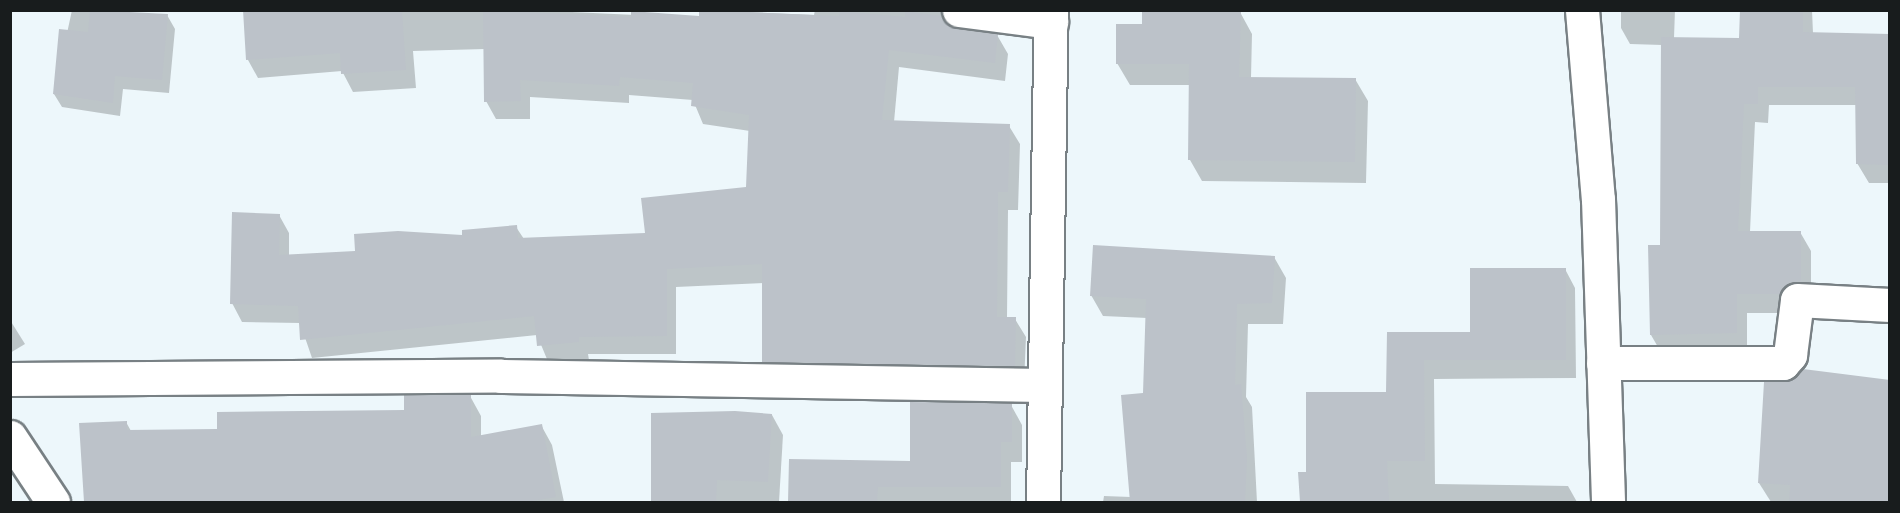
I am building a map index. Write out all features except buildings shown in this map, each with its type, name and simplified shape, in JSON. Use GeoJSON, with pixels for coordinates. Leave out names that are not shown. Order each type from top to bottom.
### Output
{"type":"FeatureCollection","features":[{"type":"Feature","properties":{"kind":"street"},"geometry":{"type":"LineString","coordinates":[[958,10],[1051,16],[1043,502]]}},
{"type":"Feature","properties":{"kind":"street"},"geometry":{"type":"LineString","coordinates":[[1582,10],[1598,199],[1608,502]]}},
{"type":"Feature","properties":{"kind":"street"},"geometry":{"type":"LineString","coordinates":[[1603,363],[1783,363],[1790,356],[1797,300],[1890,305]]}},
{"type":"Feature","properties":{"kind":"street"},"geometry":{"type":"LineString","coordinates":[[10,380],[501,376],[1044,385]]}},
{"type":"Feature","properties":{"kind":"street"},"geometry":{"type":"LineString","coordinates":[[10,437],[53,502]]}}]}
